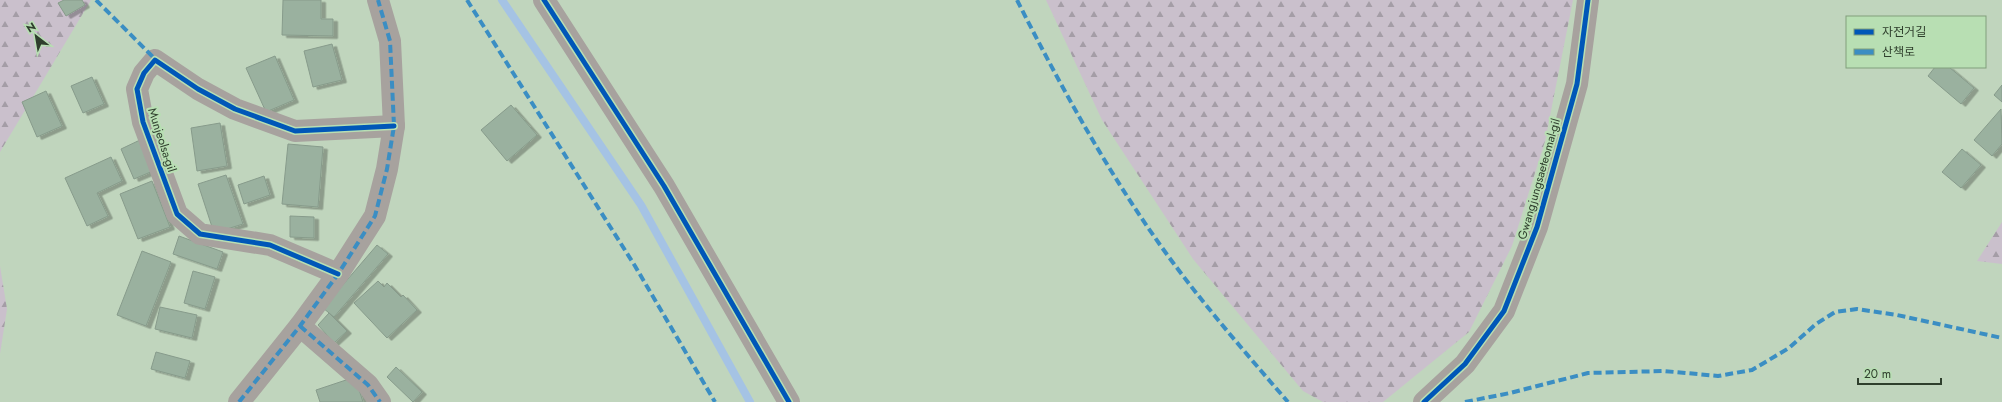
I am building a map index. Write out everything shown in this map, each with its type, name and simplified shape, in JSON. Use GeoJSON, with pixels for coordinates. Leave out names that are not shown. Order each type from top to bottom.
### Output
{"type":"FeatureCollection","features":[{"type":"Feature","properties":{"kind":"street"},"geometry":{"type":"LineString","coordinates":[[239,402],[300,326],[338,274],[375,216],[387,169],[394,126],[390,41],[378,0]]}},
{"type":"Feature","properties":{"kind":"street"},"geometry":{"type":"LineString","coordinates":[[544,0],[664,186],[789,402]]}},
{"type":"Feature","properties":{"kind":"street","name":"Gwangjungsaeteomal-gil"},"geometry":{"type":"LineString","coordinates":[[1424,402],[1465,364],[1504,311],[1537,227],[1577,84],[1588,0]]}},
{"type":"Feature","properties":{"kind":"street","name":"Munjeolsa-gil"},"geometry":{"type":"LineString","coordinates":[[338,274],[270,245],[200,234],[177,214],[143,122],[137,89],[144,73],[155,60],[198,89],[235,109],[295,131],[394,126]]}},
{"type":"Feature","properties":{"kind":"street"},"geometry":{"type":"LineString","coordinates":[[300,326],[368,386],[380,402]]}},
{"type":"Feature","properties":{"kind":"green space"},"geometry":{"type":"Polygon","coordinates":[[[0,0],[91,0],[0,152],[0,0]]]}},
{"type":"Feature","properties":{"kind":"green space"},"geometry":{"type":"Polygon","coordinates":[[[1046,0],[1573,0],[1545,141],[1512,246],[1469,332],[1383,402],[1323,402],[1303,391],[1193,259],[1102,120],[1046,0]]]}},
{"type":"Feature","properties":{"kind":"green space"},"geometry":{"type":"Polygon","coordinates":[[[2002,222],[2002,264],[1977,261],[2002,222]]]}},
{"type":"Feature","properties":{"kind":"green space"},"geometry":{"type":"Polygon","coordinates":[[[0,266],[7,309],[0,354],[0,266]]]}},
{"type":"Feature","properties":{"kind":"building"},"geometry":{"type":"Polygon","coordinates":[[[64,0],[82,0],[85,5],[66,16],[58,3],[64,0]]]}},
{"type":"Feature","properties":{"kind":"building"},"geometry":{"type":"Polygon","coordinates":[[[283,0],[321,0],[321,19],[333,19],[333,36],[282,35],[283,0]]]}},
{"type":"Feature","properties":{"kind":"building"},"geometry":{"type":"Polygon","coordinates":[[[332,44],[342,80],[313,87],[304,51],[332,44]]]}},
{"type":"Feature","properties":{"kind":"building"},"geometry":{"type":"Polygon","coordinates":[[[275,56],[294,100],[266,112],[246,68],[275,56]]]}},
{"type":"Feature","properties":{"kind":"building"},"geometry":{"type":"Polygon","coordinates":[[[1934,68],[1950,68],[1974,88],[1961,104],[1928,76],[1934,68]]]}},
{"type":"Feature","properties":{"kind":"building"},"geometry":{"type":"Polygon","coordinates":[[[92,77],[104,104],[83,113],[71,86],[92,77]]]}},
{"type":"Feature","properties":{"kind":"building"},"geometry":{"type":"Polygon","coordinates":[[[2002,85],[2002,102],[1994,95],[2002,85]]]}},
{"type":"Feature","properties":{"kind":"building"},"geometry":{"type":"Polygon","coordinates":[[[46,91],[62,126],[37,137],[22,102],[46,91]]]}},
{"type":"Feature","properties":{"kind":"building"},"geometry":{"type":"Polygon","coordinates":[[[511,105],[537,135],[507,161],[481,130],[511,105]]]}},
{"type":"Feature","properties":{"kind":"building"},"geometry":{"type":"Polygon","coordinates":[[[2001,109],[2002,144],[1992,156],[1974,140],[2001,109]]]}},
{"type":"Feature","properties":{"kind":"building"},"geometry":{"type":"Polygon","coordinates":[[[220,123],[227,166],[197,171],[191,128],[220,123]]]}},
{"type":"Feature","properties":{"kind":"building"},"geometry":{"type":"Polygon","coordinates":[[[140,140],[153,171],[134,179],[121,149],[140,140]]]}},
{"type":"Feature","properties":{"kind":"building"},"geometry":{"type":"Polygon","coordinates":[[[288,144],[323,147],[318,207],[282,204],[288,144]]]}},
{"type":"Feature","properties":{"kind":"building"},"geometry":{"type":"Polygon","coordinates":[[[1962,149],[1981,165],[1961,188],[1942,172],[1962,149]]]}},
{"type":"Feature","properties":{"kind":"building"},"geometry":{"type":"Polygon","coordinates":[[[111,157],[122,181],[97,193],[108,216],[87,226],[65,178],[111,157]]]}},
{"type":"Feature","properties":{"kind":"building"},"geometry":{"type":"Polygon","coordinates":[[[226,175],[243,224],[214,233],[198,184],[226,175]]]}},
{"type":"Feature","properties":{"kind":"building"},"geometry":{"type":"Polygon","coordinates":[[[264,176],[270,195],[244,204],[238,185],[264,176]]]}},
{"type":"Feature","properties":{"kind":"building"},"geometry":{"type":"Polygon","coordinates":[[[152,181],[170,227],[138,239],[120,194],[152,181]]]}},
{"type":"Feature","properties":{"kind":"building"},"geometry":{"type":"Polygon","coordinates":[[[290,216],[314,217],[314,238],[290,237],[290,216]]]}},
{"type":"Feature","properties":{"kind":"building"},"geometry":{"type":"Polygon","coordinates":[[[179,236],[223,252],[217,269],[173,254],[179,236]]]}},
{"type":"Feature","properties":{"kind":"building"},"geometry":{"type":"Polygon","coordinates":[[[377,245],[388,254],[334,317],[323,308],[377,245]]]}},
{"type":"Feature","properties":{"kind":"building"},"geometry":{"type":"Polygon","coordinates":[[[142,251],[171,262],[146,326],[117,315],[142,251]]]}},
{"type":"Feature","properties":{"kind":"building"},"geometry":{"type":"Polygon","coordinates":[[[193,271],[215,277],[205,309],[184,303],[193,271]]]}},
{"type":"Feature","properties":{"kind":"building"},"geometry":{"type":"Polygon","coordinates":[[[378,281],[384,287],[387,283],[401,297],[403,295],[417,310],[387,338],[354,303],[378,281]]]}},
{"type":"Feature","properties":{"kind":"building"},"geometry":{"type":"Polygon","coordinates":[[[160,307],[197,315],[192,338],[155,329],[160,307]]]}},
{"type":"Feature","properties":{"kind":"building"},"geometry":{"type":"Polygon","coordinates":[[[329,313],[347,331],[334,343],[318,325],[329,313]]]}},
{"type":"Feature","properties":{"kind":"building"},"geometry":{"type":"Polygon","coordinates":[[[156,352],[190,361],[185,378],[151,369],[156,352]]]}},
{"type":"Feature","properties":{"kind":"building"},"geometry":{"type":"Polygon","coordinates":[[[396,367],[422,392],[413,402],[387,377],[396,367]]]}},
{"type":"Feature","properties":{"kind":"building"},"geometry":{"type":"Polygon","coordinates":[[[355,377],[363,402],[320,402],[316,390],[355,377]]]}},
{"type":"Feature","properties":{"kind":"waterway"},"geometry":{"type":"LineString","coordinates":[[502,0],[641,205],[750,402]]}},
{"type":"Feature","properties":{"kind":"marked path"},"geometry":{"type":"LineString","coordinates":[[96,0],[157,61]]}},
{"type":"Feature","properties":{"kind":"marked path"},"geometry":{"type":"LineString","coordinates":[[239,402],[300,326],[338,274],[375,216],[387,169],[394,126],[390,41],[378,0]]}},
{"type":"Feature","properties":{"kind":"marked path"},"geometry":{"type":"LineString","coordinates":[[467,0],[635,266],[715,402]]}},
{"type":"Feature","properties":{"kind":"marked path"},"geometry":{"type":"LineString","coordinates":[[1017,0],[1071,102],[1130,201],[1174,264],[1244,351],[1288,402]]}},
{"type":"Feature","properties":{"kind":"marked path"},"geometry":{"type":"LineString","coordinates":[[1465,402],[1510,393],[1588,373],[1664,371],[1718,376],[1752,370],[1789,348],[1816,324],[1835,312],[1857,309],[1897,315],[2002,338]]}},
{"type":"Feature","properties":{"kind":"marked path"},"geometry":{"type":"LineString","coordinates":[[300,326],[368,385],[380,402]]}},
{"type":"Feature","properties":{"kind":"cycle path"},"geometry":{"type":"LineString","coordinates":[[544,0],[664,186],[789,402]]}},
{"type":"Feature","properties":{"kind":"cycle path"},"geometry":{"type":"LineString","coordinates":[[1424,402],[1465,364],[1504,311],[1537,227],[1577,84],[1588,0]]}},
{"type":"Feature","properties":{"kind":"cycle path"},"geometry":{"type":"LineString","coordinates":[[338,274],[270,245],[200,234],[177,214],[143,122],[137,89],[144,73],[155,60],[198,89],[235,109],[295,131],[394,126]]}}]}
